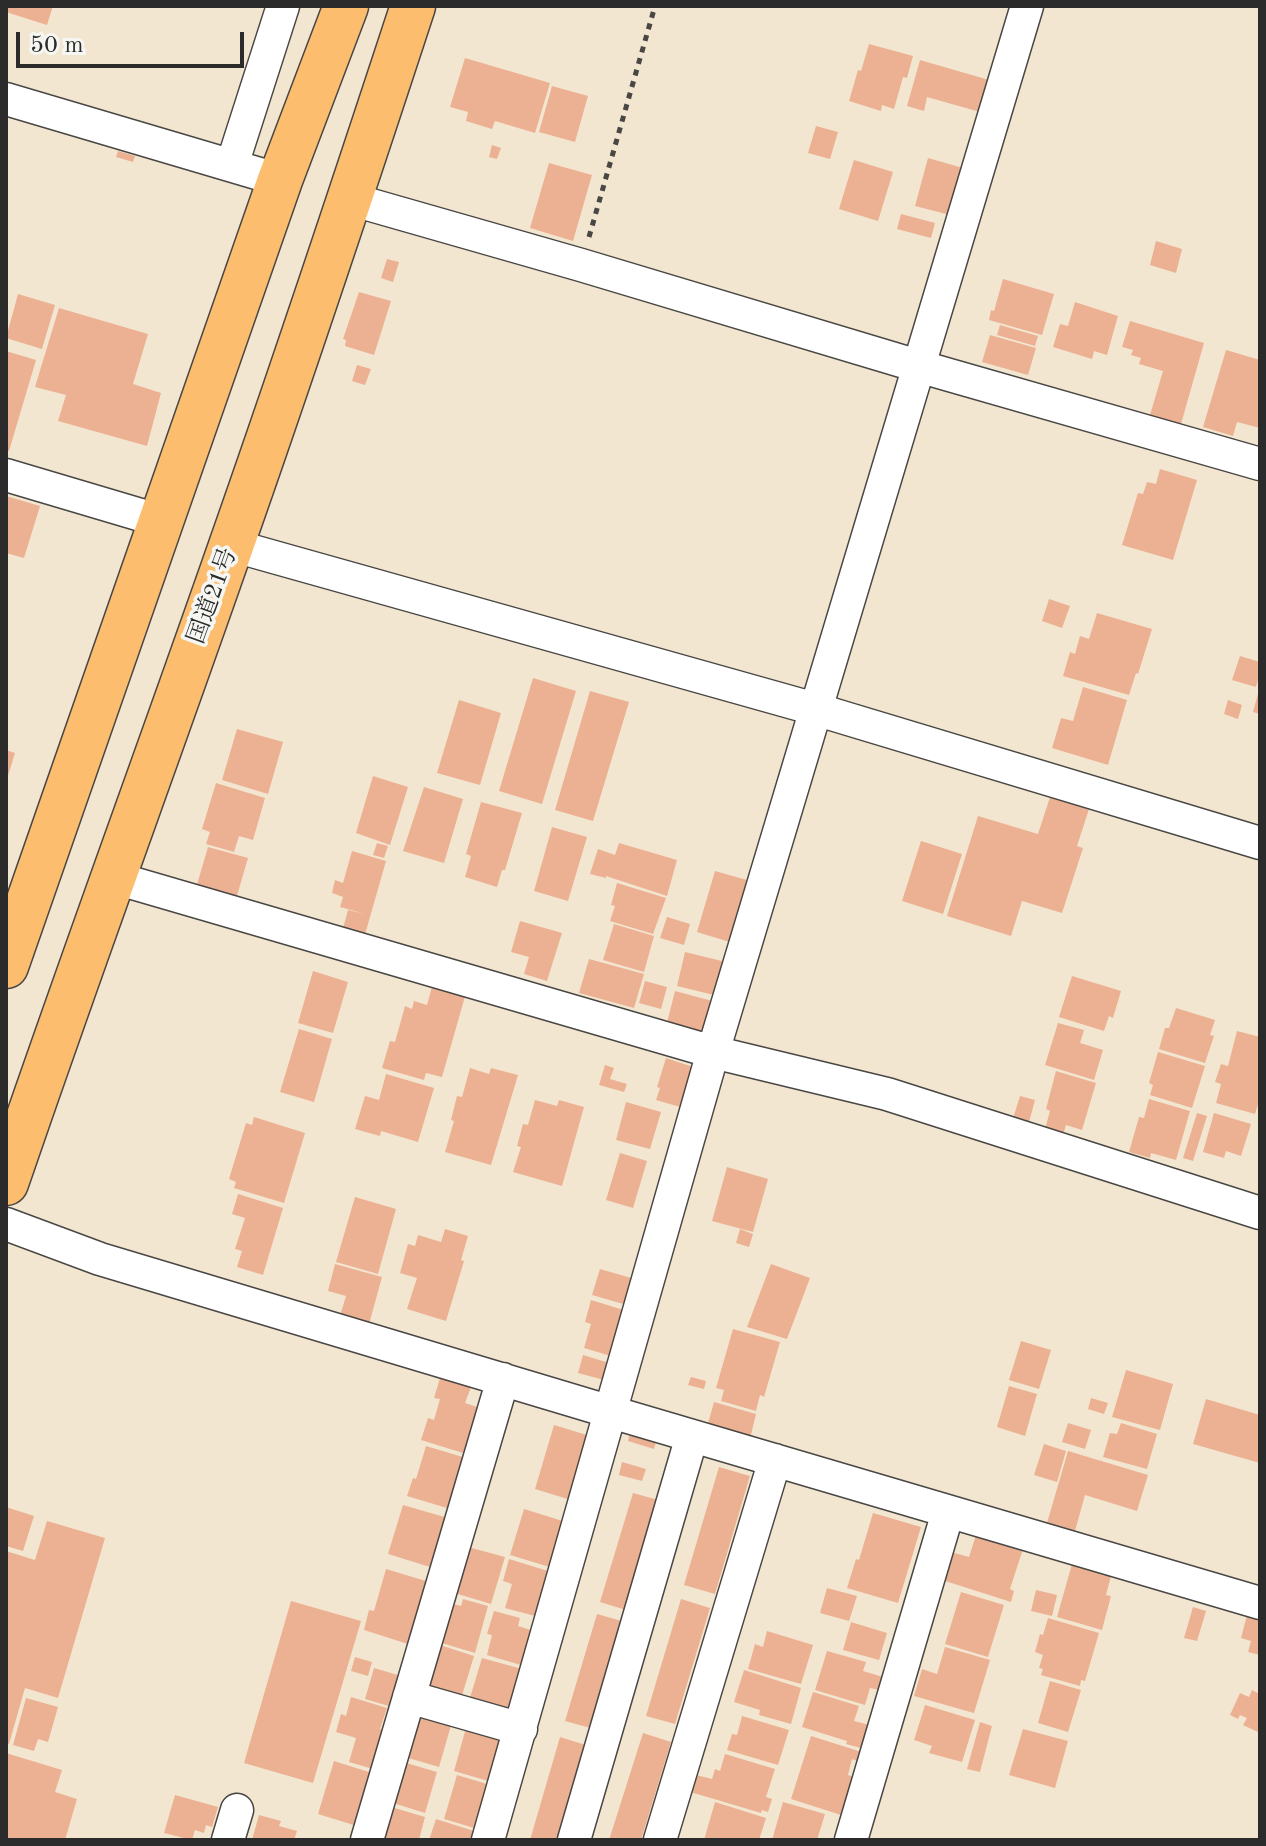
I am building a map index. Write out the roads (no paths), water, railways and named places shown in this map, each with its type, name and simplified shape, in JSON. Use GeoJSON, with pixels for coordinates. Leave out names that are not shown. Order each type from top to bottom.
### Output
{"type":"FeatureCollection","features":[{"type":"Feature","properties":{"kind":"highway"},"geometry":{"type":"LineString","coordinates":[[6,966],[280,180],[346,6]]}},
{"type":"Feature","properties":{"kind":"highway","name":"国道21号"},"geometry":{"type":"LineString","coordinates":[[6,1183],[231,545],[413,6]]}},
{"type":"Feature","properties":{"kind":"street"},"geometry":{"type":"LineString","coordinates":[[232,165],[283,6]]}},
{"type":"Feature","properties":{"kind":"street"},"geometry":{"type":"LineString","coordinates":[[488,1840],[713,1052],[1027,6]]}},
{"type":"Feature","properties":{"kind":"street"},"geometry":{"type":"LineString","coordinates":[[6,99],[280,180]]}},
{"type":"Feature","properties":{"kind":"street"},"geometry":{"type":"LineString","coordinates":[[350,199],[1260,464]]}},
{"type":"Feature","properties":{"kind":"street"},"geometry":{"type":"LineString","coordinates":[[6,475],[161,521]]}},
{"type":"Feature","properties":{"kind":"street"},"geometry":{"type":"LineString","coordinates":[[231,545],[815,709],[1260,843]]}},
{"type":"Feature","properties":{"kind":"street"},"geometry":{"type":"LineString","coordinates":[[112,877],[713,1052],[887,1094],[1260,1213]]}},
{"type":"Feature","properties":{"kind":"street"},"geometry":{"type":"LineString","coordinates":[[6,1224],[115,1264],[1260,1603]]}},
{"type":"Feature","properties":{"kind":"street"},"geometry":{"type":"LineString","coordinates":[[367,1840],[503,1379]]}},
{"type":"Feature","properties":{"kind":"street"},"geometry":{"type":"LineString","coordinates":[[574,1840],[692,1436]]}},
{"type":"Feature","properties":{"kind":"street"},"geometry":{"type":"LineString","coordinates":[[660,1840],[775,1460]]}},
{"type":"Feature","properties":{"kind":"street"},"geometry":{"type":"LineString","coordinates":[[851,1840],[948,1512]]}},
{"type":"Feature","properties":{"kind":"street"},"geometry":{"type":"LineString","coordinates":[[409,1697],[521,1729]]}}]}
